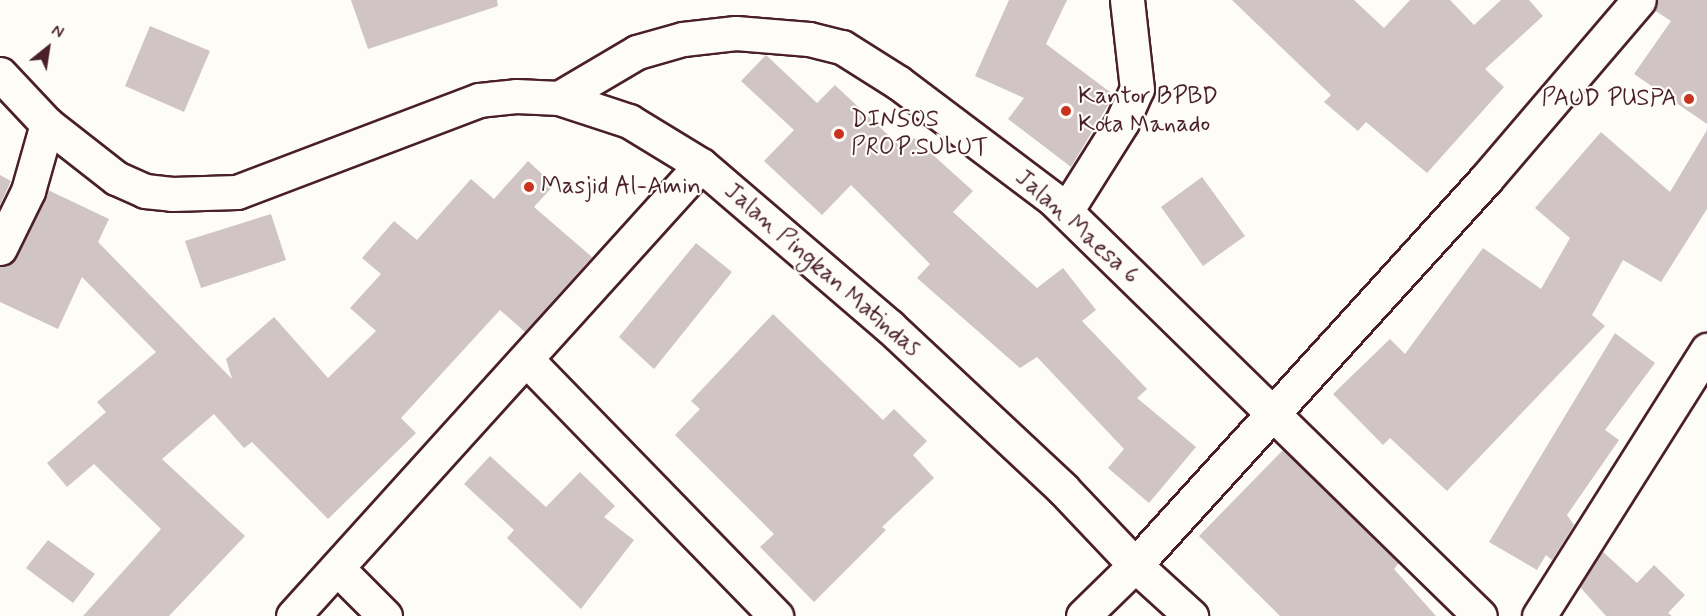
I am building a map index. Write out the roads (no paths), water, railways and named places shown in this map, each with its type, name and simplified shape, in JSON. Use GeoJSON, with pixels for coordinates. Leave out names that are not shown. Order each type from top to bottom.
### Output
{"type":"FeatureCollection","features":[{"type":"Feature","properties":{"kind":"street"},"geometry":{"type":"LineString","coordinates":[[1066,211],[1122,122],[1137,89],[1127,0]]}},
{"type":"Feature","properties":{"kind":"street"},"geometry":{"type":"LineString","coordinates":[[1083,616],[1135,565],[1272,411],[1486,179],[1639,0]]}},
{"type":"Feature","properties":{"kind":"street","name":"Jalan Maesa 6"},"geometry":{"type":"LineString","coordinates":[[559,98],[637,51],[683,39],[736,33],[809,39],[842,47],[899,83],[1066,211],[1480,616]]}},
{"type":"Feature","properties":{"kind":"street","name":"Jalan Pingkan Matindas"},"geometry":{"type":"LineString","coordinates":[[0,74],[47,124],[116,178],[145,191],[207,195],[237,192],[479,100],[516,96],[559,98],[629,122],[701,165],[889,326],[1064,489],[1135,565],[1191,616]]}},
{"type":"Feature","properties":{"kind":"street"},"geometry":{"type":"LineString","coordinates":[[0,248],[28,191],[47,124]]}},
{"type":"Feature","properties":{"kind":"street"},"geometry":{"type":"LineString","coordinates":[[293,616],[701,165]]}},
{"type":"Feature","properties":{"kind":"street"},"geometry":{"type":"LineString","coordinates":[[1539,616],[1707,350]]}},
{"type":"Feature","properties":{"kind":"street"},"geometry":{"type":"LineString","coordinates":[[526,359],[776,616]]}},
{"type":"Feature","properties":{"kind":"street"},"geometry":{"type":"LineString","coordinates":[[338,568],[385,616]]}},
{"type":"Feature","properties":{"kind":"place","name":"PAUD PUSPA"},"geometry":{"type":"Point","coordinates":[1689,99]}},
{"type":"Feature","properties":{"kind":"place","name":"Kantor BPBD Kota Manado"},"geometry":{"type":"Point","coordinates":[1066,111]}},
{"type":"Feature","properties":{"kind":"place","name":"DINSOS PROP.SULUT"},"geometry":{"type":"Point","coordinates":[839,134]}},
{"type":"Feature","properties":{"kind":"place","name":"Masjid Al-Amin"},"geometry":{"type":"Point","coordinates":[529,187]}}]}
